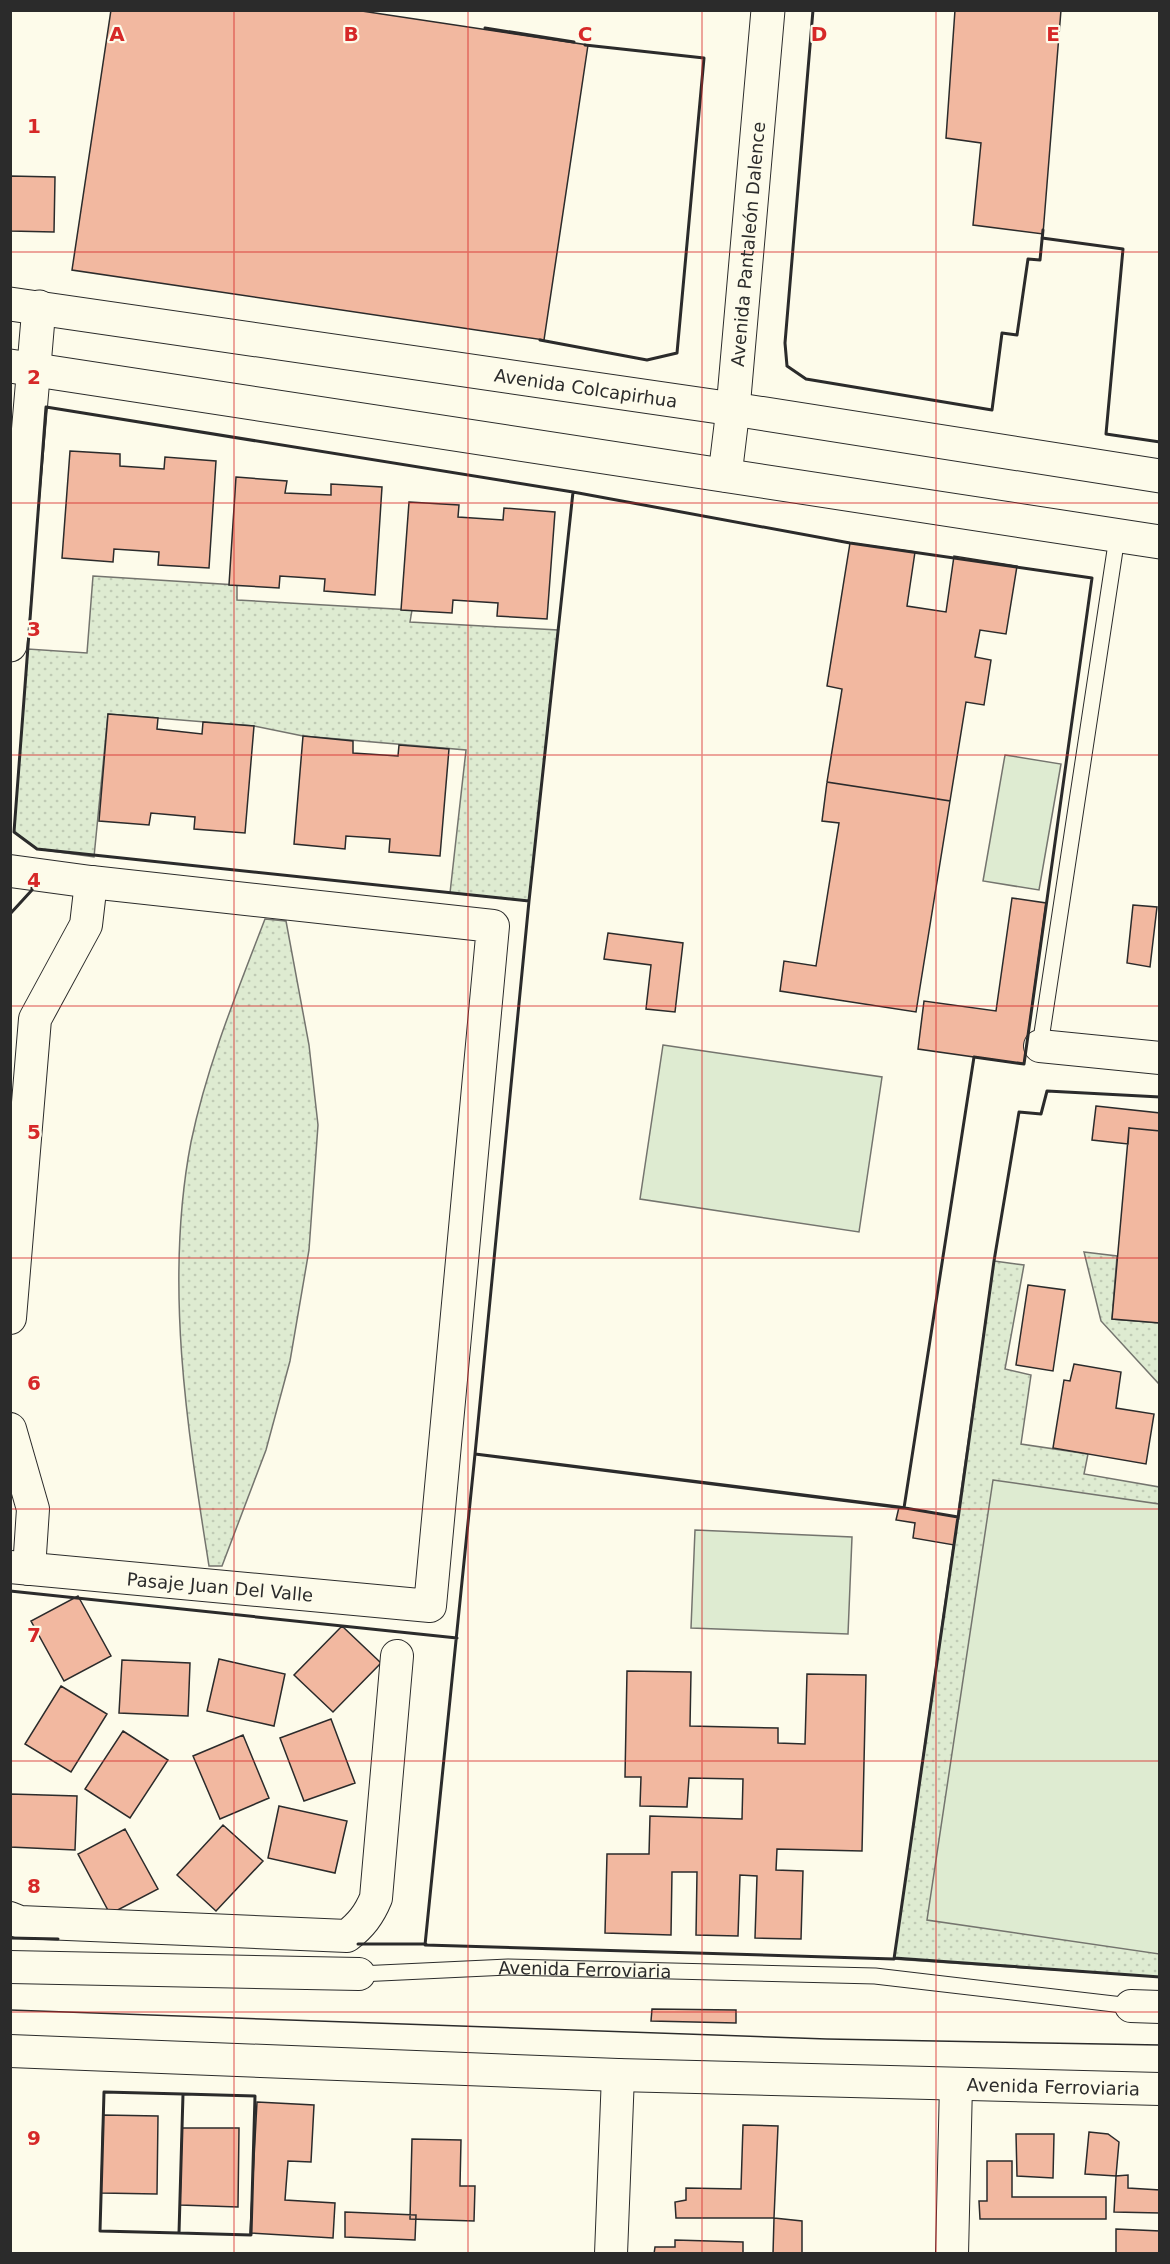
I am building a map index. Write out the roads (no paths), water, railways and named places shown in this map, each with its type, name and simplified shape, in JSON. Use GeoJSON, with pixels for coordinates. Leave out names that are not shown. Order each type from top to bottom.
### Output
{"type":"FeatureCollection","features":[{"type":"Feature","properties":{"kind":"main road","name":"Avenida Pantaleón Dalence"},"geometry":{"type":"LineString","coordinates":[[725,475],[733,409],[768,10]]}},
{"type":"Feature","properties":{"kind":"main road","name":"Avenida Colcapirhua"},"geometry":{"type":"LineString","coordinates":[[25,306],[733,409],[1160,476]]}},
{"type":"Feature","properties":{"kind":"main road"},"geometry":{"type":"LineString","coordinates":[[10,645],[25,306]]}},
{"type":"Feature","properties":{"kind":"main road"},"geometry":{"type":"LineString","coordinates":[[21,367],[1160,542]]}},
{"type":"Feature","properties":{"kind":"street"},"geometry":{"type":"LineString","coordinates":[[10,871],[91,882],[86,925],[35,1019],[10,1318]]}},
{"type":"Feature","properties":{"kind":"street","name":"Pasaje Juan Del Valle"},"geometry":{"type":"LineString","coordinates":[[20,1568],[430,1606],[493,926],[91,882]]}},
{"type":"Feature","properties":{"kind":"street"},"geometry":{"type":"LineString","coordinates":[[1040,1046],[1160,1058]]}},
{"type":"Feature","properties":{"kind":"street"},"geometry":{"type":"LineString","coordinates":[[10,1429],[33,1509],[20,1568]]}},
{"type":"Feature","properties":{"kind":"street"},"geometry":{"type":"LineString","coordinates":[[10,1918],[20,1922],[347,1935],[361,1925],[370,1913],[376,1898],[397,1656]]}},
{"type":"Feature","properties":{"kind":"street","name":"Avenida Ferroviaria"},"geometry":{"type":"LineString","coordinates":[[10,1967],[358,1974]]}},
{"type":"Feature","properties":{"kind":"street","name":"Avenida Ferroviaria"},"geometry":{"type":"LineString","coordinates":[[10,2050],[618,2075],[1160,2089]]}},
{"type":"Feature","properties":{"kind":"street"},"geometry":{"type":"LineString","coordinates":[[611,2253],[618,2075]]}},
{"type":"Feature","properties":{"kind":"street"},"geometry":{"type":"LineString","coordinates":[[952,2253],[956,2084]]}},
{"type":"Feature","properties":{"kind":"lane"},"geometry":{"type":"LineString","coordinates":[[1040,1046],[1117,537]]}},
{"type":"Feature","properties":{"kind":"lane","name":"Avenida Ferroviaria"},"geometry":{"type":"LineString","coordinates":[[358,1974],[508,1967],[875,1976],[1145,2007]]}},
{"type":"Feature","properties":{"kind":"tram line"},"geometry":{"type":"LineString","coordinates":[[10,2010],[827,2039],[1160,2045]]}}]}
